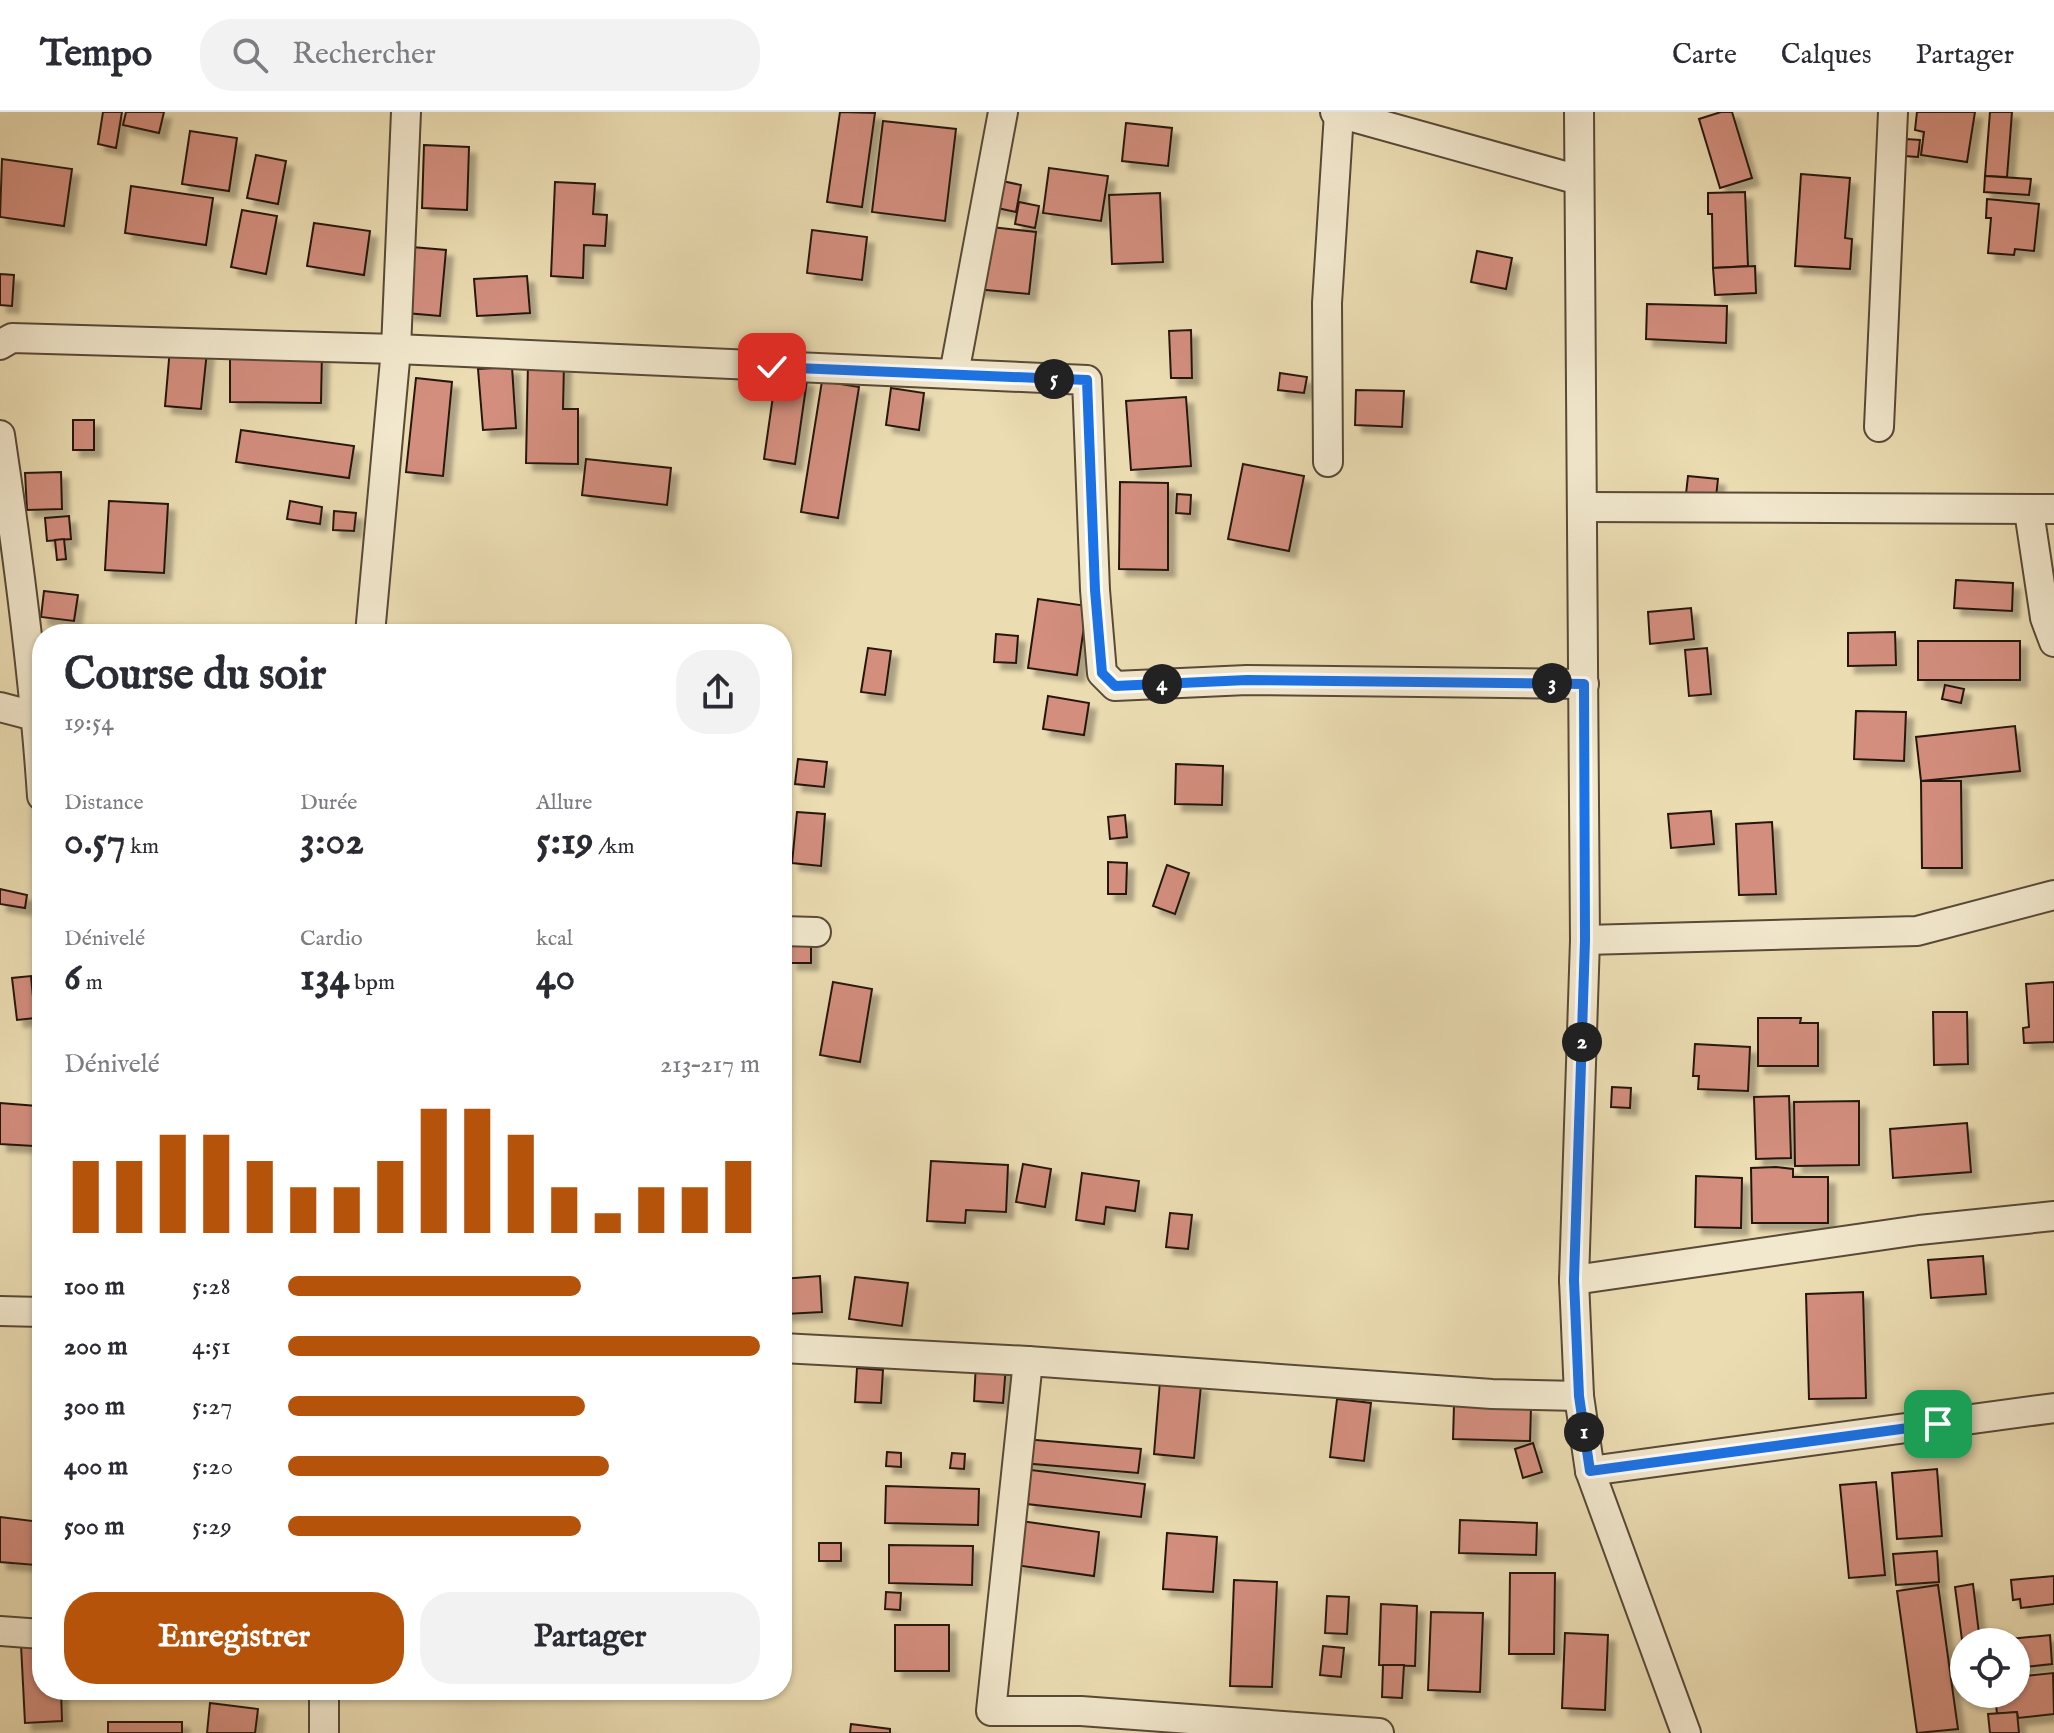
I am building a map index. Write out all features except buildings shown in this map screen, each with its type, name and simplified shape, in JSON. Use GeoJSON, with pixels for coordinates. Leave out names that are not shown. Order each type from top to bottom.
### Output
{"type":"FeatureCollection","features":[{"type":"Feature","properties":{"kind":"street"},"geometry":{"type":"LineString","coordinates":[[371,624],[396,349],[406,112]]}},
{"type":"Feature","properties":{"kind":"street"},"geometry":{"type":"LineString","coordinates":[[954,374],[1003,112]]}},
{"type":"Feature","properties":{"kind":"street"},"geometry":{"type":"LineString","coordinates":[[1328,462],[1327,303],[1337,112],[1579,180]]}},
{"type":"Feature","properties":{"kind":"street"},"geometry":{"type":"LineString","coordinates":[[1579,112],[1585,940],[1574,1280],[1579,1396],[1590,1471],[1686,1733]]}},
{"type":"Feature","properties":{"kind":"street"},"geometry":{"type":"LineString","coordinates":[[1879,427],[1893,112]]}},
{"type":"Feature","properties":{"kind":"street"},"geometry":{"type":"LineString","coordinates":[[0,345],[12,338],[396,349],[1087,380],[1095,590],[1102,673],[1115,686],[1247,680],[1584,684]]}},
{"type":"Feature","properties":{"kind":"street"},"geometry":{"type":"LineString","coordinates":[[0,435],[32,663]]}},
{"type":"Feature","properties":{"kind":"street"},"geometry":{"type":"LineString","coordinates":[[1582,507],[2042,510],[2045,618],[2054,642]]}},
{"type":"Feature","properties":{"kind":"street"},"geometry":{"type":"LineString","coordinates":[[0,707],[32,715]]}},
{"type":"Feature","properties":{"kind":"street"},"geometry":{"type":"LineString","coordinates":[[1585,940],[1917,931],[2054,895]]}},
{"type":"Feature","properties":{"kind":"street"},"geometry":{"type":"LineString","coordinates":[[792,931],[816,932]]}},
{"type":"Feature","properties":{"kind":"street"},"geometry":{"type":"LineString","coordinates":[[1574,1280],[1919,1230],[2054,1216]]}},
{"type":"Feature","properties":{"kind":"street"},"geometry":{"type":"LineString","coordinates":[[0,1311],[32,1312]]}},
{"type":"Feature","properties":{"kind":"street"},"geometry":{"type":"LineString","coordinates":[[792,1349],[1028,1361],[1492,1394],[1579,1396]]}},
{"type":"Feature","properties":{"kind":"street"},"geometry":{"type":"LineString","coordinates":[[1028,1361],[991,1711],[1081,1711],[1379,1733]]}},
{"type":"Feature","properties":{"kind":"street"},"geometry":{"type":"LineString","coordinates":[[1590,1471],[2054,1408]]}},
{"type":"Feature","properties":{"kind":"street"},"geometry":{"type":"LineString","coordinates":[[0,1631],[32,1633]]}},
{"type":"Feature","properties":{"kind":"street"},"geometry":{"type":"LineString","coordinates":[[324,1700],[324,1733]]}},
{"type":"Feature","properties":{"kind":"route"},"geometry":{"type":"LineString","coordinates":[[772,367],[1087,380],[1095,590],[1102,673],[1115,686],[1247,680],[1584,684],[1585,940],[1574,1280],[1579,1396],[1590,1471],[1938,1424]]}}]}
